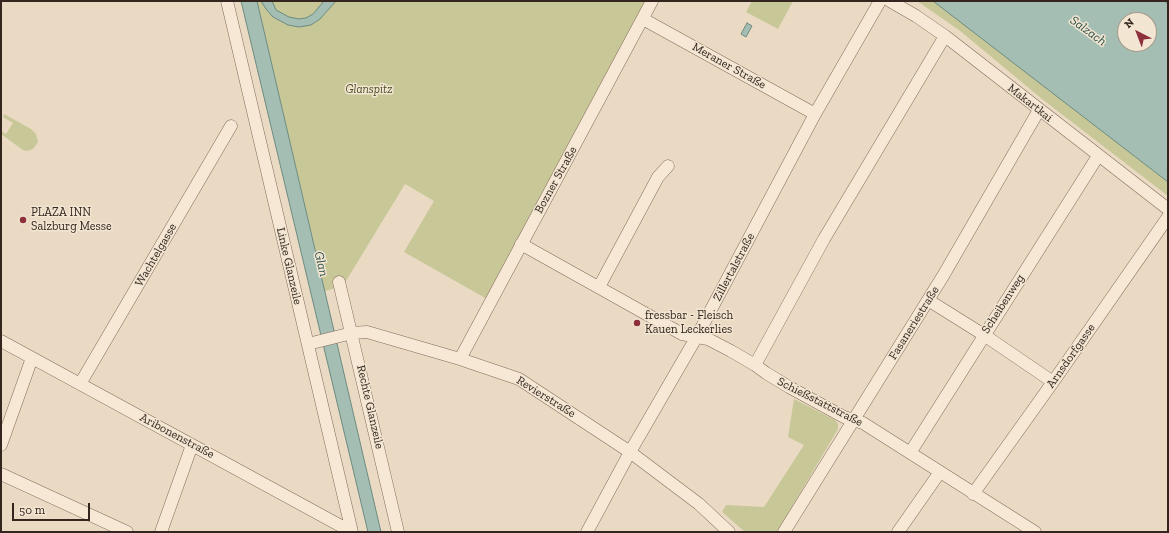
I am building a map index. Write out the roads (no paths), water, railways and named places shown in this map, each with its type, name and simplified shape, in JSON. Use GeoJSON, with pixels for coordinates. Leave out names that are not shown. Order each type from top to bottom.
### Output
{"type":"FeatureCollection","features":[{"type":"Feature","properties":{"kind":"street","name":"Linke Glanzeile"},"geometry":{"type":"LineString","coordinates":[[227,1],[312,343],[352,532]]}},
{"type":"Feature","properties":{"kind":"street","name":"Bozner Straße"},"geometry":{"type":"LineString","coordinates":[[460,359],[652,1]]}},
{"type":"Feature","properties":{"kind":"street","name":"Zillertalstraße"},"geometry":{"type":"LineString","coordinates":[[587,532],[630,452],[696,338],[816,114],[880,1]]}},
{"type":"Feature","properties":{"kind":"street","name":"Makartkai"},"geometry":{"type":"LineString","coordinates":[[890,1],[916,16],[945,36],[1168,209]]}},
{"type":"Feature","properties":{"kind":"street","name":"Meraner Straße"},"geometry":{"type":"LineString","coordinates":[[643,19],[816,114]]}},
{"type":"Feature","properties":{"kind":"street"},"geometry":{"type":"LineString","coordinates":[[755,364],[828,234],[945,36]]}},
{"type":"Feature","properties":{"kind":"street","name":"Fasaneriestraße"},"geometry":{"type":"LineString","coordinates":[[784,532],[928,300],[1039,110]]}},
{"type":"Feature","properties":{"kind":"street","name":"Wachtelgasse"},"geometry":{"type":"LineString","coordinates":[[80,384],[231,126]]}},
{"type":"Feature","properties":{"kind":"street","name":"Scheibenweg"},"geometry":{"type":"LineString","coordinates":[[910,453],[1098,156]]}},
{"type":"Feature","properties":{"kind":"street"},"geometry":{"type":"LineString","coordinates":[[599,287],[658,177],[668,166]]}},
{"type":"Feature","properties":{"kind":"street","name":"Arnsdorfgasse"},"geometry":{"type":"LineString","coordinates":[[973,494],[1168,217]]}},
{"type":"Feature","properties":{"kind":"street","name":"Schießstattstraße"},"geometry":{"type":"LineString","coordinates":[[521,244],[682,334],[708,340],[755,364],[766,373],[789,387],[853,420],[863,423],[1035,532]]}},
{"type":"Feature","properties":{"kind":"street","name":"Rechte Glanzeile"},"geometry":{"type":"LineString","coordinates":[[340,282],[347,334],[398,532]]}},
{"type":"Feature","properties":{"kind":"street"},"geometry":{"type":"LineString","coordinates":[[928,300],[984,335],[1053,382]]}},
{"type":"Feature","properties":{"kind":"street","name":"Revierstraße"},"geometry":{"type":"LineString","coordinates":[[312,343],[347,334],[367,332],[460,359],[519,379],[630,452],[699,504],[729,532]]}},
{"type":"Feature","properties":{"kind":"street","name":"Aribonenstraße"},"geometry":{"type":"LineString","coordinates":[[1,341],[352,532]]}},
{"type":"Feature","properties":{"kind":"street"},"geometry":{"type":"LineString","coordinates":[[1,445],[32,358]]}},
{"type":"Feature","properties":{"kind":"street"},"geometry":{"type":"LineString","coordinates":[[161,532],[192,444]]}},
{"type":"Feature","properties":{"kind":"street"},"geometry":{"type":"LineString","coordinates":[[898,532],[940,472]]}},
{"type":"Feature","properties":{"kind":"street"},"geometry":{"type":"LineString","coordinates":[[1,474],[127,532]]}},
{"type":"Feature","properties":{"kind":"water"},"geometry":{"type":"Polygon","coordinates":[[[241,1],[257,1],[381,532],[368,532],[241,1]]]}},
{"type":"Feature","properties":{"kind":"water"},"geometry":{"type":"Polygon","coordinates":[[[261,1],[272,1],[276,10],[289,17],[299,19],[306,18],[313,14],[324,1],[336,1],[320,19],[311,25],[299,27],[288,25],[273,17],[261,1]]]}},
{"type":"Feature","properties":{"kind":"water","name":"Salzach"},"geometry":{"type":"Polygon","coordinates":[[[933,1],[1164,1],[1168,4],[1168,182],[933,1]]]}},
{"type":"Feature","properties":{"kind":"water"},"geometry":{"type":"Polygon","coordinates":[[[747,23],[752,26],[746,37],[741,34],[747,23]]]}},
{"type":"Feature","properties":{"kind":"place","name":"PLAZA INN Salzburg Messe"},"geometry":{"type":"Point","coordinates":[23,220]}},
{"type":"Feature","properties":{"kind":"place","name":"fressbar - Fleisch Kauen Leckerlies"},"geometry":{"type":"Point","coordinates":[637,323]}},
{"type":"Feature","properties":{"kind":"park label","name":"Glanspitz"},"geometry":{"type":"Point","coordinates":[369,90]}},
{"type":"Feature","properties":{"kind":"water label","name":"Glan"},"geometry":{"type":"Point","coordinates":[321,264]}}]}
